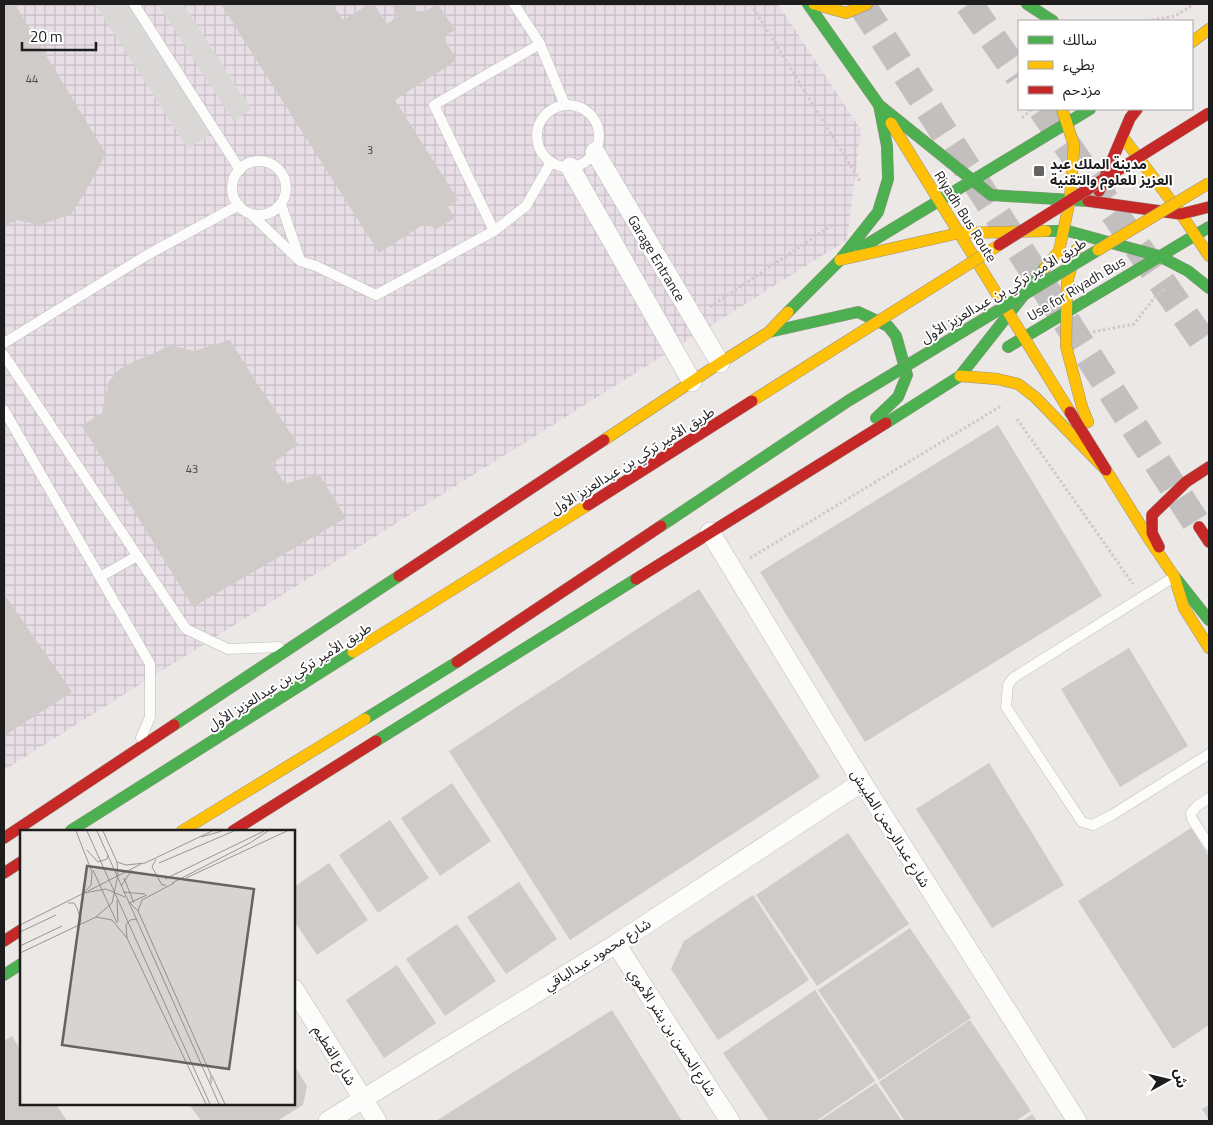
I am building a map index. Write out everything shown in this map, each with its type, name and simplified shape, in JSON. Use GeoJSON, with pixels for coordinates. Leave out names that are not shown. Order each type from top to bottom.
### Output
{"type":"FeatureCollection","features":[{"type":"Feature","properties":{"kind":"main road"},"geometry":{"type":"LineString","coordinates":[[808,4],[879,105],[991,195],[1094,201],[1181,214],[1209,207]]}},
{"type":"Feature","properties":{"kind":"main road"},"geometry":{"type":"LineString","coordinates":[[814,4],[846,12],[867,4]]}},
{"type":"Feature","properties":{"kind":"main road"},"geometry":{"type":"LineString","coordinates":[[1027,4],[1032,20]]}},
{"type":"Feature","properties":{"kind":"main road"},"geometry":{"type":"LineString","coordinates":[[1027,4],[1038,20]]}},
{"type":"Feature","properties":{"kind":"main road"},"geometry":{"type":"LineString","coordinates":[[1027,4],[1051,20]]}},
{"type":"Feature","properties":{"kind":"main road"},"geometry":{"type":"LineString","coordinates":[[1193,31],[1209,23]]}},
{"type":"Feature","properties":{"kind":"main road"},"geometry":{"type":"LineString","coordinates":[[1193,41],[1209,29]]}},
{"type":"Feature","properties":{"kind":"main road"},"geometry":{"type":"LineString","coordinates":[[4,838],[769,332],[840,260],[878,212],[888,180],[887,146],[879,105]]}},
{"type":"Feature","properties":{"kind":"main road","name":"Riyadh Bus Route"},"geometry":{"type":"LineString","coordinates":[[879,105],[1106,470]]}},
{"type":"Feature","properties":{"kind":"main road"},"geometry":{"type":"LineString","coordinates":[[960,376],[1059,251],[1070,199],[1074,145],[1062,110]]}},
{"type":"Feature","properties":{"kind":"main road"},"geometry":{"type":"LineString","coordinates":[[840,260],[1088,110]]}},
{"type":"Feature","properties":{"kind":"main road"},"geometry":{"type":"LineString","coordinates":[[1136,110],[1130,118],[1081,234],[1067,283],[1066,346],[1082,407],[1106,470],[1174,576],[1209,620]]}},
{"type":"Feature","properties":{"kind":"main road","name":"طريق الأمير تركي بن عبدالعزيز الأول"},"geometry":{"type":"LineString","coordinates":[[72,830],[1209,113]]}},
{"type":"Feature","properties":{"kind":"main road"},"geometry":{"type":"LineString","coordinates":[[1113,122],[1181,214],[1209,256]]}},
{"type":"Feature","properties":{"kind":"main road","name":"طريق الأمير تركي بن عبدالعزيز الأول"},"geometry":{"type":"LineString","coordinates":[[184,830],[457,662],[848,402],[1209,183]]}},
{"type":"Feature","properties":{"kind":"main road","name":"Use for Riyadh Bus"},"geometry":{"type":"LineString","coordinates":[[1000,352],[1209,227]]}},
{"type":"Feature","properties":{"kind":"main road"},"geometry":{"type":"LineString","coordinates":[[840,260],[959,233],[1063,231],[1081,234],[1160,256],[1188,271],[1209,288]]}},
{"type":"Feature","properties":{"kind":"main road"},"geometry":{"type":"LineString","coordinates":[[769,332],[858,312],[888,326],[896,336],[907,376],[898,397],[842,450]]}},
{"type":"Feature","properties":{"kind":"main road"},"geometry":{"type":"LineString","coordinates":[[236,830],[984,362]]}},
{"type":"Feature","properties":{"kind":"main road"},"geometry":{"type":"LineString","coordinates":[[960,376],[997,379],[1018,384],[1035,397],[1106,470]]}},
{"type":"Feature","properties":{"kind":"main road"},"geometry":{"type":"LineString","coordinates":[[1209,467],[1186,482],[1152,515],[1152,533],[1174,576],[1184,608],[1209,648]]}},
{"type":"Feature","properties":{"kind":"main road"},"geometry":{"type":"LineString","coordinates":[[1199,527],[1209,542]]}},
{"type":"Feature","properties":{"kind":"main road"},"geometry":{"type":"LineString","coordinates":[[4,873],[20,863]]}},
{"type":"Feature","properties":{"kind":"main road"},"geometry":{"type":"LineString","coordinates":[[4,941],[20,931]]}},
{"type":"Feature","properties":{"kind":"main road"},"geometry":{"type":"LineString","coordinates":[[4,976],[20,965]]}},
{"type":"Feature","properties":{"kind":"street","name":"Garage Entrance"},"geometry":{"type":"LineString","coordinates":[[595,152],[720,363]]}},
{"type":"Feature","properties":{"kind":"street"},"geometry":{"type":"LineString","coordinates":[[570,167],[692,382]]}},
{"type":"Feature","properties":{"kind":"street","name":"شارع عبدالرحمن الطبيش"},"geometry":{"type":"LineString","coordinates":[[710,532],[862,782],[1077,1121]]}},
{"type":"Feature","properties":{"kind":"street","name":"شارع محمود عبدالباقي"},"geometry":{"type":"LineString","coordinates":[[328,1121],[616,944],[862,782]]}},
{"type":"Feature","properties":{"kind":"street","name":"شارع الحسن بن بشر الأموي"},"geometry":{"type":"LineString","coordinates":[[616,944],[730,1121]]}},
{"type":"Feature","properties":{"kind":"street","name":"شارع القطيم"},"geometry":{"type":"LineString","coordinates":[[295,990],[377,1121]]}},
{"type":"Feature","properties":{"kind":"lane"},"geometry":{"type":"LineString","coordinates":[[134,4],[240,170]]}},
{"type":"Feature","properties":{"kind":"lane"},"geometry":{"type":"LineString","coordinates":[[514,4],[540,44],[565,105]]}},
{"type":"Feature","properties":{"kind":"lane"},"geometry":{"type":"LineString","coordinates":[[494,231],[434,105],[540,44]]}},
{"type":"Feature","properties":{"kind":"lane"},"geometry":{"type":"LineString","coordinates":[[570,104],[581,107],[590,113],[596,122],[599,132],[599,142],[595,152],[589,160],[580,165],[560,166],[551,162],[539,147],[537,137],[538,126],[543,117],[560,105],[570,104]]}},
{"type":"Feature","properties":{"kind":"lane"},"geometry":{"type":"LineString","coordinates":[[252,214],[266,214],[274,210],[281,204],[285,196],[286,187],[280,171],[264,162],[246,164],[235,176],[233,192],[234,199],[239,205],[252,214],[300,260],[376,295],[494,231],[526,206],[551,162]]}},
{"type":"Feature","properties":{"kind":"lane"},"geometry":{"type":"LineString","coordinates":[[281,204],[300,260]]}},
{"type":"Feature","properties":{"kind":"lane"},"geometry":{"type":"LineString","coordinates":[[4,342],[147,255],[239,205]]}},
{"type":"Feature","properties":{"kind":"lane"},"geometry":{"type":"LineString","coordinates":[[4,355],[186,629],[228,649],[292,646]]}},
{"type":"Feature","properties":{"kind":"lane"},"geometry":{"type":"LineString","coordinates":[[4,410],[150,664],[150,717],[136,750]]}},
{"type":"Feature","properties":{"kind":"lane"},"geometry":{"type":"LineString","coordinates":[[100,577],[137,556]]}},
{"type":"Feature","properties":{"kind":"lane"},"geometry":{"type":"LineString","coordinates":[[1174,576],[1013,678],[1008,685],[1006,706],[1082,822],[1093,825],[1209,754]]}},
{"type":"Feature","properties":{"kind":"lane"},"geometry":{"type":"LineString","coordinates":[[1209,798],[1196,806],[1191,813],[1192,819],[1209,845]]}},
{"type":"Feature","properties":{"kind":"path"},"geometry":{"type":"LineString","coordinates":[[751,4],[861,182]]}},
{"type":"Feature","properties":{"kind":"path"},"geometry":{"type":"LineString","coordinates":[[1153,20],[1175,16],[1194,4]]}},
{"type":"Feature","properties":{"kind":"path"},"geometry":{"type":"LineString","coordinates":[[693,318],[839,220]]}},
{"type":"Feature","properties":{"kind":"path"},"geometry":{"type":"LineString","coordinates":[[1088,332],[1134,324],[1154,297]]}},
{"type":"Feature","properties":{"kind":"path"},"geometry":{"type":"LineString","coordinates":[[732,569],[1006,403]]}},
{"type":"Feature","properties":{"kind":"path"},"geometry":{"type":"LineString","coordinates":[[1012,411],[1142,596]]}},
{"type":"Feature","properties":{"kind":"shaded area"},"geometry":{"type":"Polygon","coordinates":[[[4,4],[778,4],[861,130],[847,240],[4,770],[4,4]]]}},
{"type":"Feature","properties":{"kind":"shaded area"},"geometry":{"type":"Polygon","coordinates":[[[95,4],[129,4],[212,133],[188,149],[95,4]]]}},
{"type":"Feature","properties":{"kind":"shaded area"},"geometry":{"type":"Polygon","coordinates":[[[158,4],[183,4],[251,109],[234,122],[158,4]]]}},
{"type":"Feature","properties":{"kind":"building"},"geometry":{"type":"Polygon","coordinates":[[[4,4],[15,4],[106,154],[71,214],[40,225],[17,220],[4,226],[4,4]]]}},
{"type":"Feature","properties":{"kind":"building"},"geometry":{"type":"Polygon","coordinates":[[[221,4],[332,4],[343,20],[369,4],[374,4],[387,24],[398,16],[391,4],[412,4],[417,11],[425,11],[438,4],[455,30],[443,37],[457,60],[395,100],[458,200],[448,207],[455,218],[437,229],[424,224],[379,253],[221,4]]]}},
{"type":"Feature","properties":{"kind":"building"},"geometry":{"type":"Polygon","coordinates":[[[230,340],[298,444],[272,464],[285,484],[319,474],[346,518],[193,607],[82,426],[102,413],[109,381],[120,369],[170,345],[194,351],[230,340]]]}},
{"type":"Feature","properties":{"kind":"building"},"geometry":{"type":"Polygon","coordinates":[[[998,425],[1102,596],[865,742],[760,572],[998,425]]]}},
{"type":"Feature","properties":{"kind":"building"},"geometry":{"type":"Polygon","coordinates":[[[699,589],[820,777],[570,940],[449,751],[699,589]]]}},
{"type":"Feature","properties":{"kind":"building"},"geometry":{"type":"Polygon","coordinates":[[[4,594],[72,692],[4,736],[4,594]]]}},
{"type":"Feature","properties":{"kind":"building"},"geometry":{"type":"Polygon","coordinates":[[[1129,648],[1188,746],[1120,787],[1061,689],[1129,648]]]}},
{"type":"Feature","properties":{"kind":"building"},"geometry":{"type":"Polygon","coordinates":[[[989,763],[1064,885],[992,928],[916,809],[989,763]]]}},
{"type":"Feature","properties":{"kind":"building"},"geometry":{"type":"Polygon","coordinates":[[[452,783],[491,841],[440,876],[401,818],[452,783]]]}},
{"type":"Feature","properties":{"kind":"building"},"geometry":{"type":"Polygon","coordinates":[[[390,820],[429,878],[378,913],[339,855],[390,820]]]}},
{"type":"Feature","properties":{"kind":"building"},"geometry":{"type":"Polygon","coordinates":[[[1191,828],[1209,856],[1209,1025],[1173,1049],[1078,901],[1191,828]]]}},
{"type":"Feature","properties":{"kind":"building"},"geometry":{"type":"Polygon","coordinates":[[[848,833],[909,924],[817,986],[756,895],[848,833]]]}},
{"type":"Feature","properties":{"kind":"building"},"geometry":{"type":"Polygon","coordinates":[[[329,863],[368,920],[317,955],[295,922],[295,886],[329,863]]]}},
{"type":"Feature","properties":{"kind":"building"},"geometry":{"type":"Polygon","coordinates":[[[519,882],[557,939],[506,974],[467,917],[519,882]]]}},
{"type":"Feature","properties":{"kind":"building"},"geometry":{"type":"Polygon","coordinates":[[[753,895],[809,980],[718,1040],[671,969],[684,941],[753,895]]]}},
{"type":"Feature","properties":{"kind":"building"},"geometry":{"type":"Polygon","coordinates":[[[457,924],[496,981],[445,1016],[406,959],[457,924]]]}},
{"type":"Feature","properties":{"kind":"building"},"geometry":{"type":"Polygon","coordinates":[[[910,928],[971,1018],[879,1080],[818,990],[910,928]]]}},
{"type":"Feature","properties":{"kind":"building"},"geometry":{"type":"Polygon","coordinates":[[[397,965],[436,1023],[384,1058],[346,1000],[397,965]]]}},
{"type":"Feature","properties":{"kind":"building"},"geometry":{"type":"Polygon","coordinates":[[[815,990],[875,1081],[816,1121],[769,1121],[723,1053],[815,990]]]}},
{"type":"Feature","properties":{"kind":"building"},"geometry":{"type":"Polygon","coordinates":[[[612,1010],[682,1121],[436,1121],[612,1010]]]}},
{"type":"Feature","properties":{"kind":"building"},"geometry":{"type":"Polygon","coordinates":[[[970,1020],[1031,1111],[1015,1121],[905,1121],[879,1082],[970,1020]]]}},
{"type":"Feature","properties":{"kind":"building"},"geometry":{"type":"Polygon","coordinates":[[[12,1036],[20,1049],[20,1105],[57,1105],[67,1121],[4,1121],[4,1041],[12,1036]]]}},
{"type":"Feature","properties":{"kind":"building"},"geometry":{"type":"Polygon","coordinates":[[[295,1067],[307,1086],[303,1105],[277,1121],[201,1121],[190,1105],[295,1105],[295,1067]]]}},
{"type":"Feature","properties":{"kind":"building"},"geometry":{"type":"Polygon","coordinates":[[[876,1083],[902,1121],[819,1121],[876,1083]]]}},
{"type":"Feature","properties":{"kind":"building"},"geometry":{"type":"Polygon","coordinates":[[[1209,1105],[1209,1120],[1202,1109],[1209,1105]]]}},
{"type":"Feature","properties":{"kind":"building"},"geometry":{"type":"Polygon","coordinates":[[[1032,1114],[1037,1121],[1022,1121],[1032,1114]]]}},
{"type":"Feature","properties":{"kind":"tunnel"},"geometry":{"type":"LineString","coordinates":[[861,4],[1199,527]]}},
{"type":"Feature","properties":{"kind":"tunnel"},"geometry":{"type":"LineString","coordinates":[[969,4],[1018,75]]}},
{"type":"Feature","properties":{"kind":"tunnel"},"geometry":{"type":"LineString","coordinates":[[1043,110],[1209,350]]}},
{"type":"Feature","properties":{"kind":"traffic: fast"},"geometry":{"type":"LineString","coordinates":[[808,4],[879,105],[991,195],[1088,201]]}},
{"type":"Feature","properties":{"kind":"traffic: fast"},"geometry":{"type":"LineString","coordinates":[[1027,4],[1051,20]]}},
{"type":"Feature","properties":{"kind":"traffic: fast"},"geometry":{"type":"LineString","coordinates":[[788,312],[840,260],[878,212],[888,179],[887,146],[879,105]]}},
{"type":"Feature","properties":{"kind":"traffic: fast"},"geometry":{"type":"LineString","coordinates":[[861,248],[1088,110]]}},
{"type":"Feature","properties":{"kind":"traffic: fast"},"geometry":{"type":"LineString","coordinates":[[1008,347],[1209,227]]}},
{"type":"Feature","properties":{"kind":"traffic: fast"},"geometry":{"type":"LineString","coordinates":[[1046,231],[1068,231],[1159,256],[1188,271],[1209,288]]}},
{"type":"Feature","properties":{"kind":"traffic: fast"},"geometry":{"type":"LineString","coordinates":[[661,526],[848,401],[1098,250]]}},
{"type":"Feature","properties":{"kind":"traffic: fast"},"geometry":{"type":"LineString","coordinates":[[886,423],[960,376],[1045,268]]}},
{"type":"Feature","properties":{"kind":"traffic: fast"},"geometry":{"type":"LineString","coordinates":[[769,332],[858,312],[888,326],[896,336],[907,375],[898,397],[876,418]]}},
{"type":"Feature","properties":{"kind":"traffic: fast"},"geometry":{"type":"LineString","coordinates":[[174,725],[399,576]]}},
{"type":"Feature","properties":{"kind":"traffic: fast"},"geometry":{"type":"LineString","coordinates":[[1174,576],[1209,620]]}},
{"type":"Feature","properties":{"kind":"traffic: fast"},"geometry":{"type":"LineString","coordinates":[[376,741],[636,579]]}},
{"type":"Feature","properties":{"kind":"traffic: fast"},"geometry":{"type":"LineString","coordinates":[[72,830],[353,652]]}},
{"type":"Feature","properties":{"kind":"traffic: fast"},"geometry":{"type":"LineString","coordinates":[[365,719],[457,662]]}},
{"type":"Feature","properties":{"kind":"traffic: fast"},"geometry":{"type":"LineString","coordinates":[[4,975],[20,965]]}},
{"type":"Feature","properties":{"kind":"traffic: slow"},"geometry":{"type":"LineString","coordinates":[[814,4],[846,13],[867,4]]}},
{"type":"Feature","properties":{"kind":"traffic: slow"},"geometry":{"type":"LineString","coordinates":[[1193,41],[1209,29]]}},
{"type":"Feature","properties":{"kind":"traffic: slow"},"geometry":{"type":"LineString","coordinates":[[1045,268],[1059,251],[1070,199],[1074,145],[1062,110]]}},
{"type":"Feature","properties":{"kind":"traffic: slow"},"geometry":{"type":"LineString","coordinates":[[891,123],[1070,412]]}},
{"type":"Feature","properties":{"kind":"traffic: slow"},"geometry":{"type":"LineString","coordinates":[[1125,140],[1181,214],[1209,256]]}},
{"type":"Feature","properties":{"kind":"traffic: slow"},"geometry":{"type":"LineString","coordinates":[[1098,250],[1209,183]]}},
{"type":"Feature","properties":{"kind":"traffic: slow"},"geometry":{"type":"LineString","coordinates":[[840,260],[959,233],[1046,231]]}},
{"type":"Feature","properties":{"kind":"traffic: slow"},"geometry":{"type":"LineString","coordinates":[[752,401],[999,245]]}},
{"type":"Feature","properties":{"kind":"traffic: slow"},"geometry":{"type":"LineString","coordinates":[[1076,250],[1067,283],[1066,346],[1082,407],[1088,422]]}},
{"type":"Feature","properties":{"kind":"traffic: slow"},"geometry":{"type":"LineString","coordinates":[[604,440],[769,332],[788,312]]}},
{"type":"Feature","properties":{"kind":"traffic: slow"},"geometry":{"type":"LineString","coordinates":[[960,376],[997,379],[1018,384],[1035,397],[1106,470],[1174,576],[1184,608],[1209,648]]}},
{"type":"Feature","properties":{"kind":"traffic: slow"},"geometry":{"type":"LineString","coordinates":[[353,652],[588,505]]}},
{"type":"Feature","properties":{"kind":"traffic: slow"},"geometry":{"type":"LineString","coordinates":[[184,830],[365,719]]}},
{"type":"Feature","properties":{"kind":"traffic: jam"},"geometry":{"type":"LineString","coordinates":[[1099,191],[1130,118],[1136,110]]}},
{"type":"Feature","properties":{"kind":"traffic: jam"},"geometry":{"type":"LineString","coordinates":[[999,245],[1209,113]]}},
{"type":"Feature","properties":{"kind":"traffic: jam"},"geometry":{"type":"LineString","coordinates":[[1088,201],[1181,214],[1209,207]]}},
{"type":"Feature","properties":{"kind":"traffic: jam"},"geometry":{"type":"LineString","coordinates":[[588,505],[752,401]]}},
{"type":"Feature","properties":{"kind":"traffic: jam"},"geometry":{"type":"LineString","coordinates":[[1070,412],[1106,470]]}},
{"type":"Feature","properties":{"kind":"traffic: jam"},"geometry":{"type":"LineString","coordinates":[[636,579],[886,423]]}},
{"type":"Feature","properties":{"kind":"traffic: jam"},"geometry":{"type":"LineString","coordinates":[[399,576],[604,440]]}},
{"type":"Feature","properties":{"kind":"traffic: jam"},"geometry":{"type":"LineString","coordinates":[[1159,547],[1152,533],[1152,515],[1186,482],[1209,467]]}},
{"type":"Feature","properties":{"kind":"traffic: jam"},"geometry":{"type":"LineString","coordinates":[[457,662],[661,526]]}},
{"type":"Feature","properties":{"kind":"traffic: jam"},"geometry":{"type":"LineString","coordinates":[[1199,527],[1209,542]]}},
{"type":"Feature","properties":{"kind":"traffic: jam"},"geometry":{"type":"LineString","coordinates":[[4,838],[174,725]]}},
{"type":"Feature","properties":{"kind":"traffic: jam"},"geometry":{"type":"LineString","coordinates":[[235,830],[376,741]]}},
{"type":"Feature","properties":{"kind":"traffic: jam"},"geometry":{"type":"LineString","coordinates":[[4,873],[20,863]]}},
{"type":"Feature","properties":{"kind":"traffic: jam"},"geometry":{"type":"LineString","coordinates":[[4,941],[20,931]]}},
{"type":"Feature","properties":{"kind":"place","name":"مدينة الملك عبد العزيز للعلوم والتقنية"},"geometry":{"type":"Point","coordinates":[1039,171]}}]}
